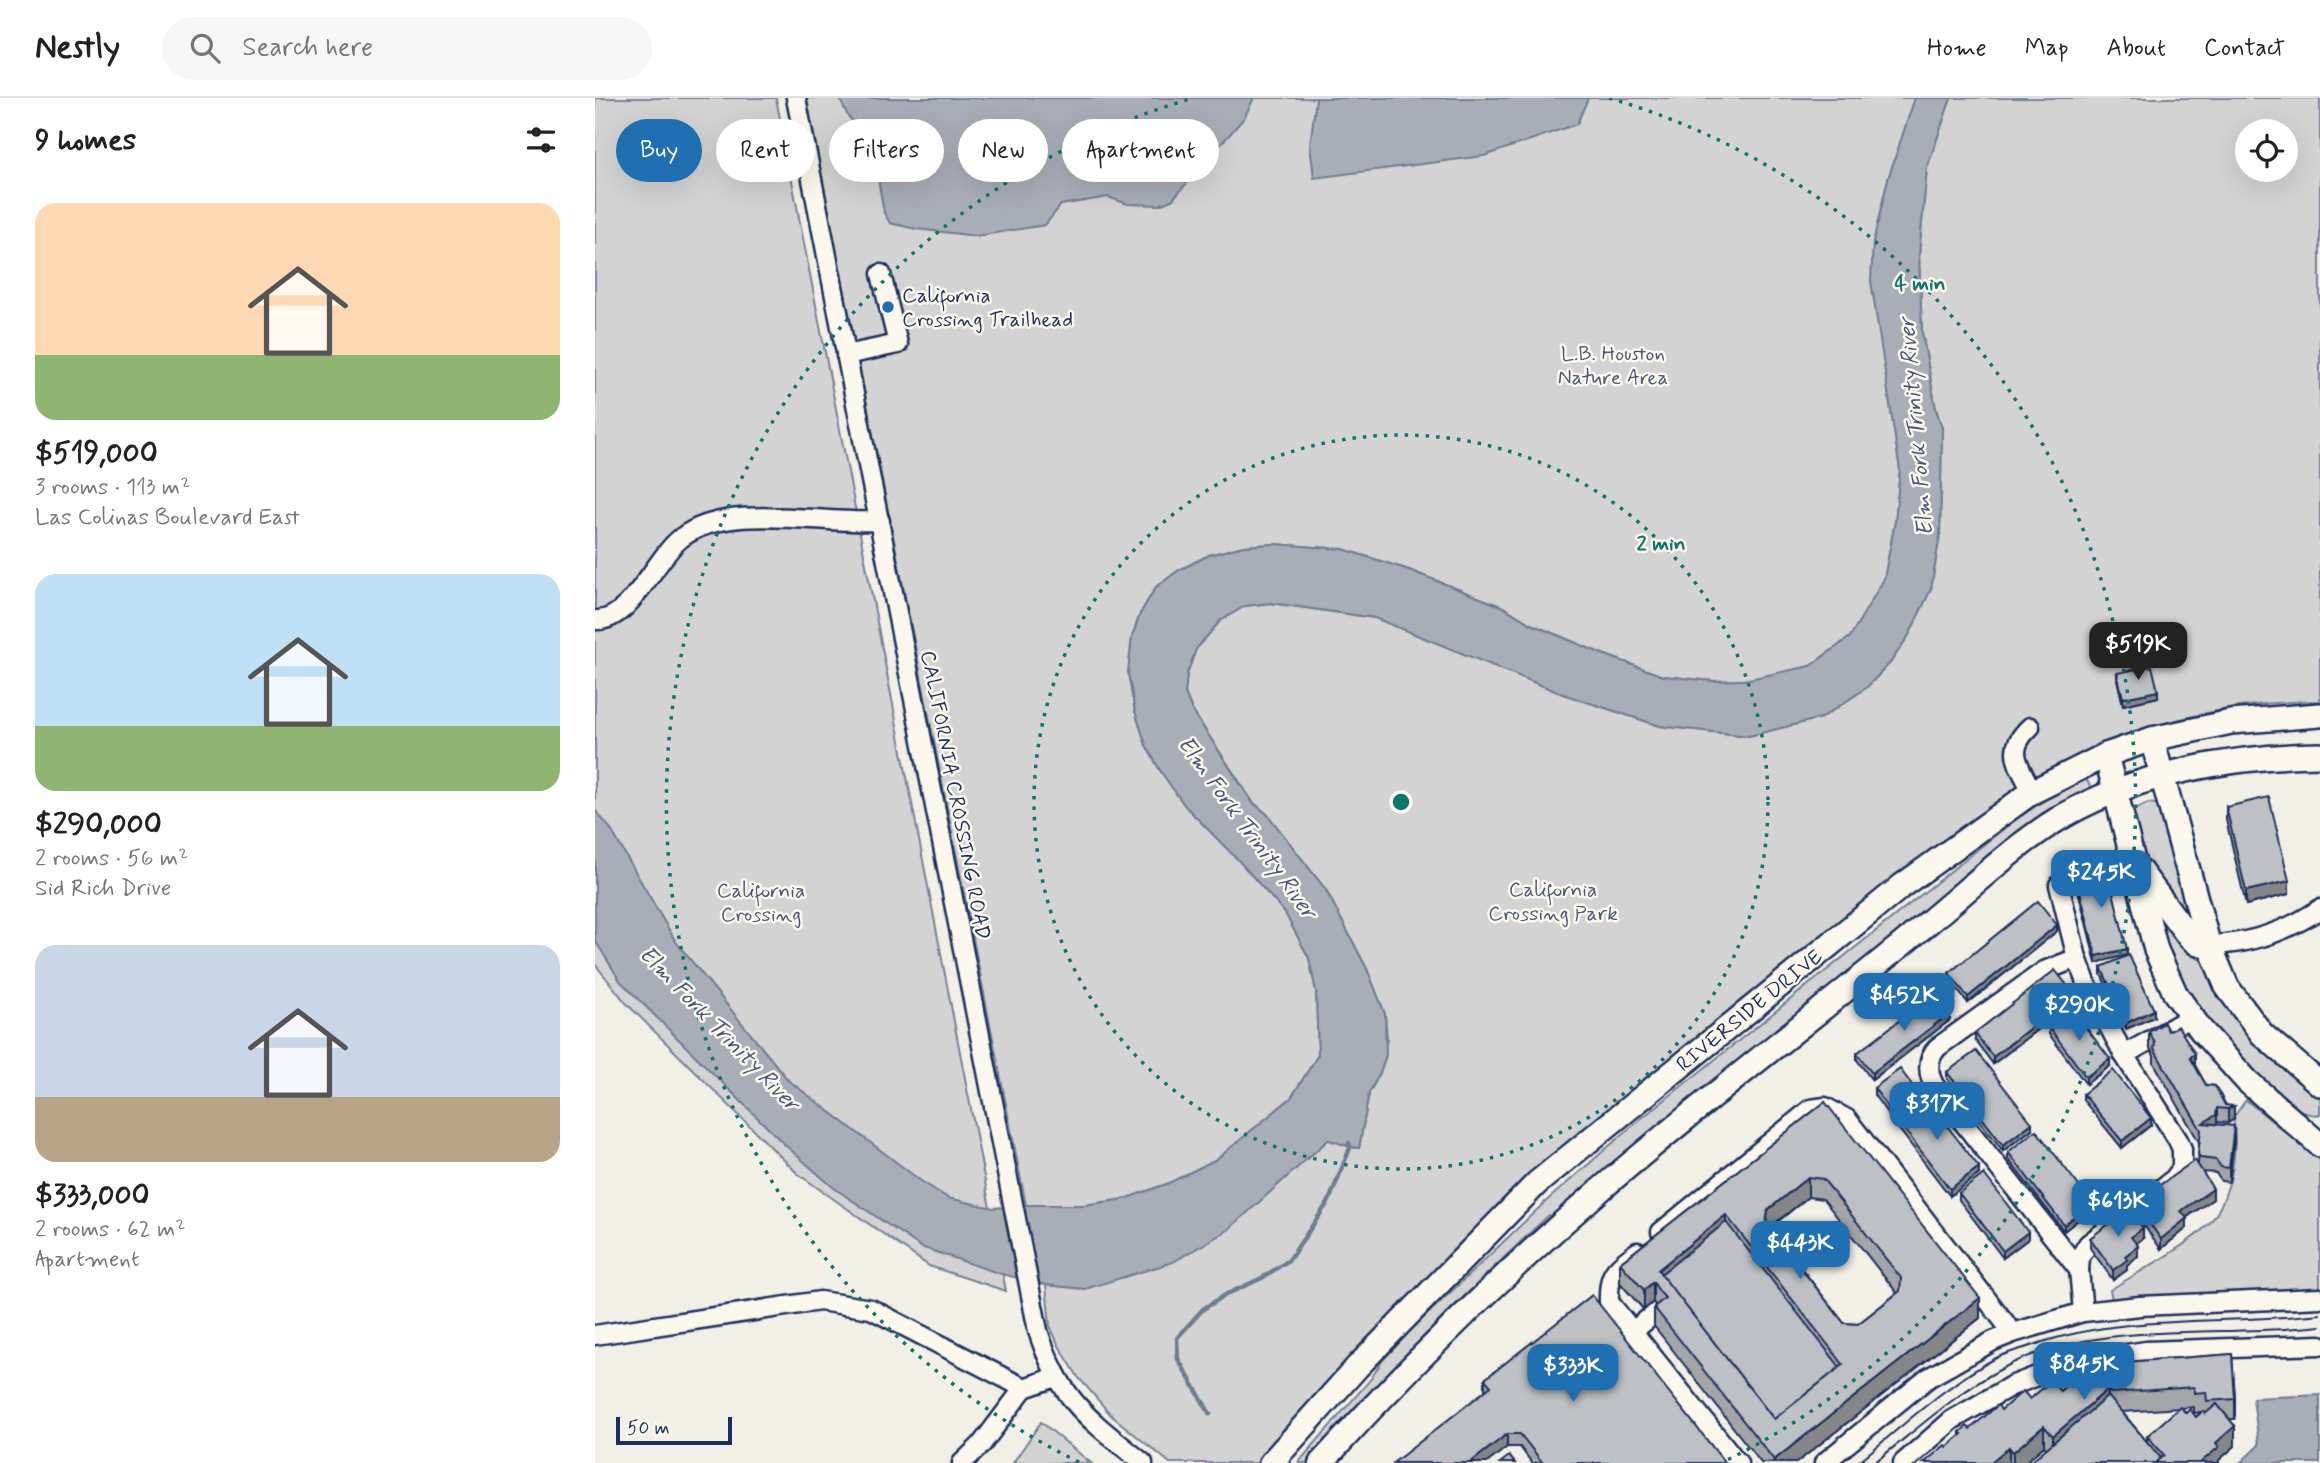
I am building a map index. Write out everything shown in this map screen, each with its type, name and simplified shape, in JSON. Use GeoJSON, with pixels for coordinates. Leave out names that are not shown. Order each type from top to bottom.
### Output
{"type":"FeatureCollection","features":[{"type":"Feature","properties":{"kind":"main road","name":"RIVERSIDE DRIVE"},"geometry":{"type":"LineString","coordinates":[[1271,1463],[1368,1356],[1537,1183],[1903,885],[2032,792],[2106,755],[2153,739],[2231,722],[2320,715]]}},
{"type":"Feature","properties":{"kind":"main road"},"geometry":{"type":"LineString","coordinates":[[2153,739],[2210,945],[2227,987],[2262,1034],[2320,1083]]}},
{"type":"Feature","properties":{"kind":"main road"},"geometry":{"type":"LineString","coordinates":[[2106,755],[2156,950],[2175,993],[2190,1017],[2247,1081],[2318,1140]]}},
{"type":"Feature","properties":{"kind":"main road"},"geometry":{"type":"LineString","coordinates":[[1321,1463],[1483,1296],[1600,1190],[1923,928],[2027,838],[2067,814],[2115,791],[2162,777],[2224,763],[2278,755],[2320,755]]}},
{"type":"Feature","properties":{"kind":"main road"},"geometry":{"type":"LineString","coordinates":[[2134,863],[2189,937],[2198,944],[2210,945]]}},
{"type":"Feature","properties":{"kind":"street","name":"CALIFORNIA CROSSING ROAD"},"geometry":{"type":"LineString","coordinates":[[796,98],[1041,1341],[1056,1377],[1069,1398],[1084,1415],[1143,1463]]}},
{"type":"Feature","properties":{"kind":"street"},"geometry":{"type":"LineString","coordinates":[[846,355],[898,344],[881,274]]}},
{"type":"Feature","properties":{"kind":"street"},"geometry":{"type":"LineString","coordinates":[[595,620],[614,617],[664,555],[681,538],[706,524],[734,517],[851,523],[880,521]]}},
{"type":"Feature","properties":{"kind":"street"},"geometry":{"type":"LineString","coordinates":[[2030,727],[2018,738],[2015,746],[2018,762],[2032,792]]}},
{"type":"Feature","properties":{"kind":"street"},"geometry":{"type":"LineString","coordinates":[[2059,885],[2077,958],[2097,1005],[2182,1149],[2182,1168],[2174,1179],[2088,1244],[2080,1257],[2083,1312]]}},
{"type":"Feature","properties":{"kind":"street"},"geometry":{"type":"LineString","coordinates":[[2210,945],[2247,943],[2287,929],[2320,909]]}},
{"type":"Feature","properties":{"kind":"street"},"geometry":{"type":"LineString","coordinates":[[2077,958],[2044,971],[2012,993],[1938,1047],[1929,1065],[1931,1079],[1937,1089],[2079,1270]]}},
{"type":"Feature","properties":{"kind":"street"},"geometry":{"type":"LineString","coordinates":[[2125,1055],[2190,1017]]}},
{"type":"Feature","properties":{"kind":"street"},"geometry":{"type":"LineString","coordinates":[[1738,1463],[1662,1382],[1633,1331],[1609,1302],[1609,1282],[1615,1269],[1713,1200],[1811,1108],[1825,1107],[1847,1119],[2013,1333]]}},
{"type":"Feature","properties":{"kind":"street"},"geometry":{"type":"LineString","coordinates":[[1824,1463],[1927,1378],[1993,1341],[2013,1333],[2083,1312],[2140,1306],[2320,1298]]}},
{"type":"Feature","properties":{"kind":"street"},"geometry":{"type":"LineString","coordinates":[[595,1335],[820,1301],[871,1309],[1024,1388]]}},
{"type":"Feature","properties":{"kind":"street"},"geometry":{"type":"LineString","coordinates":[[1633,1331],[1659,1310]]}},
{"type":"Feature","properties":{"kind":"street"},"geometry":{"type":"LineString","coordinates":[[1902,1463],[1944,1438],[1952,1420],[2011,1387],[2073,1362],[2146,1351],[2320,1345]]}},
{"type":"Feature","properties":{"kind":"street"},"geometry":{"type":"LineString","coordinates":[[962,1463],[981,1445],[1024,1388],[1056,1377]]}},
{"type":"Feature","properties":{"kind":"green space","name":"California Crossing"},"geometry":{"type":"Polygon","coordinates":[[[595,98],[776,98],[780,119],[716,119],[716,182],[792,182],[1006,1291],[929,1266],[798,1174],[626,1003],[595,964],[595,98]]]}},
{"type":"Feature","properties":{"kind":"green space","name":"L.B. Houston Nature Area"},"geometry":{"type":"Polygon","coordinates":[[[806,98],[1915,98],[1888,179],[1873,243],[1872,281],[1900,470],[1895,522],[1884,580],[1850,637],[1810,666],[1744,680],[1713,681],[1663,676],[1531,624],[1503,607],[1409,570],[1343,549],[1274,544],[1244,546],[1209,555],[1179,570],[1156,587],[1140,614],[1132,637],[1128,673],[1135,711],[1146,745],[1161,772],[1285,913],[1309,958],[1316,991],[1318,1055],[1291,1098],[1217,1159],[1169,1183],[1125,1199],[1084,1205],[1026,1205],[815,143],[815,119],[810,119],[806,98]]]}},
{"type":"Feature","properties":{"kind":"green space","name":"California Crossing Park"},"geometry":{"type":"Polygon","coordinates":[[[1951,98],[2320,98],[2320,701],[2253,705],[2154,726],[2061,764],[1974,818],[1487,1222],[1409,1297],[1309,1402],[1257,1463],[1170,1463],[1112,1416],[1078,1377],[1050,1326],[1046,1285],[1085,1289],[1228,1230],[1328,1139],[1359,1148],[1369,1093],[1380,1073],[1387,1039],[1385,1014],[1367,969],[1326,890],[1267,814],[1253,802],[1192,710],[1185,693],[1187,674],[1196,649],[1220,621],[1245,606],[1270,603],[1375,618],[1563,694],[1660,726],[1749,736],[1821,718],[1866,688],[1890,663],[1909,635],[1931,589],[1940,535],[1942,428],[1922,333],[1919,255],[1927,168],[1951,98]]]}},
{"type":"Feature","properties":{"kind":"green space"},"geometry":{"type":"Polygon","coordinates":[[[2086,779],[2092,789],[2049,812],[1554,1219],[1549,1215],[1425,1336],[1306,1463],[1298,1463],[1409,1332],[1543,1204],[1632,1126],[2012,822],[2045,800],[2086,779]]]}},
{"type":"Feature","properties":{"kind":"green space"},"geometry":{"type":"Polygon","coordinates":[[[2148,803],[2160,807],[2189,923],[2184,924],[2140,850],[2131,811],[2148,803]]]}},
{"type":"Feature","properties":{"kind":"green space"},"geometry":{"type":"Polygon","coordinates":[[[2152,901],[2155,901],[2188,953],[2204,962],[2210,976],[2284,1067],[2320,1096],[2320,1114],[2306,1113],[2286,1101],[2240,1058],[2198,1009],[2175,973],[2152,901]]]}},
{"type":"Feature","properties":{"kind":"green space"},"geometry":{"type":"Polygon","coordinates":[[[2246,1100],[2320,1160],[2320,1290],[2112,1299],[2110,1290],[2178,1248],[2216,1215],[2231,1176],[2235,1140],[2233,1118],[2246,1100]]]}},
{"type":"Feature","properties":{"kind":"green space"},"geometry":{"type":"Polygon","coordinates":[[[1041,1422],[1091,1463],[1013,1463],[1041,1422]]]}},
{"type":"Feature","properties":{"kind":"water"},"geometry":{"type":"Polygon","coordinates":[[[839,98],[1254,98],[1244,118],[1219,146],[1219,119],[1062,119],[1062,182],[1188,182],[1172,200],[1159,205],[1128,204],[1108,197],[1061,205],[1045,225],[977,236],[890,223],[884,213],[879,182],[944,182],[944,119],[851,119],[839,98]]]}},
{"type":"Feature","properties":{"kind":"water"},"geometry":{"type":"Polygon","coordinates":[[[1316,98],[1588,98],[1577,124],[1484,156],[1314,178],[1310,145],[1316,98]]]}},
{"type":"Feature","properties":{"kind":"water","name":"Elm Fork Trinity River"},"geometry":{"type":"Polygon","coordinates":[[[1915,98],[1951,98],[1927,168],[1919,255],[1922,333],[1942,428],[1940,535],[1931,589],[1909,635],[1890,663],[1866,688],[1821,718],[1749,736],[1660,726],[1563,694],[1375,618],[1271,603],[1245,606],[1220,621],[1196,649],[1187,674],[1185,693],[1192,710],[1252,802],[1267,814],[1326,890],[1367,969],[1385,1014],[1386,1055],[1369,1093],[1359,1148],[1328,1140],[1228,1230],[1173,1262],[1085,1289],[1046,1285],[998,1273],[921,1247],[834,1188],[785,1145],[620,981],[595,940],[595,810],[610,828],[676,942],[788,1080],[921,1181],[948,1198],[993,1208],[1084,1205],[1125,1199],[1169,1183],[1217,1159],[1291,1098],[1318,1055],[1316,991],[1309,958],[1285,913],[1185,806],[1146,745],[1135,711],[1128,673],[1132,637],[1140,614],[1156,587],[1179,570],[1209,555],[1244,546],[1274,544],[1343,549],[1409,570],[1503,607],[1531,624],[1663,676],[1713,681],[1744,680],[1810,666],[1850,637],[1884,579],[1895,522],[1900,470],[1871,281],[1873,243],[1888,179],[1915,98]]]}},
{"type":"Feature","properties":{"kind":"water"},"geometry":{"type":"Polygon","coordinates":[[[2320,1395],[2320,1463],[2240,1463],[2259,1445],[2253,1398],[2320,1395]]]}},
{"type":"Feature","properties":{"kind":"building"},"geometry":{"type":"Polygon","coordinates":[[[2152,666],[2158,691],[2123,698],[2117,673],[2152,666]]]}},
{"type":"Feature","properties":{"kind":"building"},"geometry":{"type":"Polygon","coordinates":[[[2269,797],[2289,881],[2246,891],[2226,807],[2269,797]]]}},
{"type":"Feature","properties":{"kind":"building"},"geometry":{"type":"Polygon","coordinates":[[[2106,864],[2127,949],[2096,956],[2075,871],[2106,864]]]}},
{"type":"Feature","properties":{"kind":"building"},"geometry":{"type":"Polygon","coordinates":[[[2038,901],[2057,925],[1968,997],[1949,973],[2038,901]]]}},
{"type":"Feature","properties":{"kind":"building"},"geometry":{"type":"Polygon","coordinates":[[[2129,955],[2154,1010],[2126,1023],[2101,967],[2129,955]]]}},
{"type":"Feature","properties":{"kind":"building"},"geometry":{"type":"Polygon","coordinates":[[[2055,970],[2074,994],[1993,1057],[1975,1033],[2055,970]]]}},
{"type":"Feature","properties":{"kind":"building"},"geometry":{"type":"Polygon","coordinates":[[[1935,993],[1950,1013],[1872,1073],[1857,1053],[1935,993]]]}},
{"type":"Feature","properties":{"kind":"building"},"geometry":{"type":"Polygon","coordinates":[[[2072,1009],[2110,1059],[2086,1077],[2049,1027],[2072,1009]]]}},
{"type":"Feature","properties":{"kind":"building"},"geometry":{"type":"Polygon","coordinates":[[[2164,1023],[2168,1031],[2178,1026],[2195,1054],[2190,1057],[2206,1085],[2215,1086],[2225,1105],[2234,1106],[2228,1109],[2217,1108],[2216,1115],[2203,1123],[2234,1126],[2229,1168],[2221,1167],[2216,1160],[2200,1158],[2198,1154],[2201,1130],[2154,1049],[2155,1043],[2149,1032],[2164,1023]]]}},
{"type":"Feature","properties":{"kind":"building"},"geometry":{"type":"Polygon","coordinates":[[[1976,1051],[2032,1123],[2003,1145],[1947,1072],[1976,1051]]]}},
{"type":"Feature","properties":{"kind":"building"},"geometry":{"type":"Polygon","coordinates":[[[1900,1069],[1918,1093],[1892,1113],[1874,1088],[1900,1069]]]}},
{"type":"Feature","properties":{"kind":"building"},"geometry":{"type":"Polygon","coordinates":[[[2113,1070],[2151,1118],[2122,1141],[2083,1094],[2113,1070]]]}},
{"type":"Feature","properties":{"kind":"building"},"geometry":{"type":"Polygon","coordinates":[[[1923,1095],[1979,1167],[1950,1189],[1895,1117],[1923,1095]]]}},
{"type":"Feature","properties":{"kind":"building"},"geometry":{"type":"Polygon","coordinates":[[[1825,1102],[1980,1298],[1774,1460],[1654,1307],[1665,1298],[1653,1282],[1644,1290],[1620,1263],[1825,1102]],[[1808,1177],[1768,1210],[1766,1224],[1844,1323],[1858,1324],[1900,1291],[1901,1278],[1823,1179],[1808,1177]],[[1726,1215],[1658,1270],[1774,1419],[1843,1364],[1726,1215]]]}},
{"type":"Feature","properties":{"kind":"building"},"geometry":{"type":"Polygon","coordinates":[[[2036,1130],[2092,1203],[2064,1225],[2008,1152],[2036,1130]]]}},
{"type":"Feature","properties":{"kind":"building"},"geometry":{"type":"Polygon","coordinates":[[[2195,1160],[2213,1189],[2181,1211],[2187,1218],[2161,1239],[2135,1203],[2195,1160]]]}},
{"type":"Feature","properties":{"kind":"building"},"geometry":{"type":"Polygon","coordinates":[[[1984,1174],[2028,1232],[2003,1251],[1959,1193],[1984,1174]]]}},
{"type":"Feature","properties":{"kind":"building"},"geometry":{"type":"Polygon","coordinates":[[[2129,1209],[2143,1228],[2131,1237],[2138,1246],[2125,1256],[2127,1260],[2113,1270],[2090,1238],[2129,1209]]]}},
{"type":"Feature","properties":{"kind":"building"},"geometry":{"type":"Polygon","coordinates":[[[1726,1222],[1840,1367],[1774,1419],[1661,1274],[1726,1222]]]}},
{"type":"Feature","properties":{"kind":"building"},"geometry":{"type":"Polygon","coordinates":[[[1592,1295],[1725,1463],[1543,1463],[1520,1434],[1507,1434],[1470,1463],[1393,1463],[1491,1386],[1485,1379],[1592,1295]]]}},
{"type":"Feature","properties":{"kind":"building"},"geometry":{"type":"Polygon","coordinates":[[[2232,1354],[2235,1399],[2207,1401],[2206,1392],[2194,1393],[2194,1387],[2111,1393],[2108,1389],[2053,1436],[2044,1426],[2013,1452],[2009,1447],[1990,1463],[1924,1463],[1945,1445],[1947,1447],[1967,1426],[1970,1429],[1998,1405],[2001,1410],[2023,1391],[2030,1399],[2051,1381],[2060,1391],[2089,1366],[2099,1378],[2098,1364],[2232,1354]]]}},
{"type":"Feature","properties":{"kind":"building"},"geometry":{"type":"Polygon","coordinates":[[[2108,1396],[2161,1458],[2155,1463],[2029,1463],[2108,1396]]]}},
{"type":"Feature","properties":{"kind":"building"},"geometry":{"type":"Polygon","coordinates":[[[2217,1404],[2235,1426],[2216,1443],[2219,1447],[2200,1463],[2155,1463],[2164,1455],[2147,1436],[2180,1407],[2186,1413],[2190,1409],[2196,1417],[2203,1411],[2205,1414],[2217,1404]]]}},
{"type":"Feature","properties":{"kind":"building"},"geometry":{"type":"Polygon","coordinates":[[[1509,1456],[1515,1463],[1500,1463],[1509,1456]]]}},
{"type":"Feature","properties":{"kind":"waterway"},"geometry":{"type":"LineString","coordinates":[[1210,1414],[1178,1359],[1177,1338],[1203,1309],[1227,1294],[1262,1278],[1289,1260],[1329,1201],[1350,1148],[1349,1143]]}},
{"type":"Feature","properties":{"kind":"tram line"},"geometry":{"type":"LineString","coordinates":[[1857,1463],[1960,1380],[2011,1352],[2104,1328],[2320,1314]]}},
{"type":"Feature","properties":{"kind":"tram line"},"geometry":{"type":"LineString","coordinates":[[1874,1463],[1969,1389],[2003,1368],[2039,1352],[2118,1336],[2320,1326]]}},
{"type":"Feature","properties":{"kind":"place","name":"California Crossing Trailhead"},"geometry":{"type":"Point","coordinates":[888,307]}}]}
